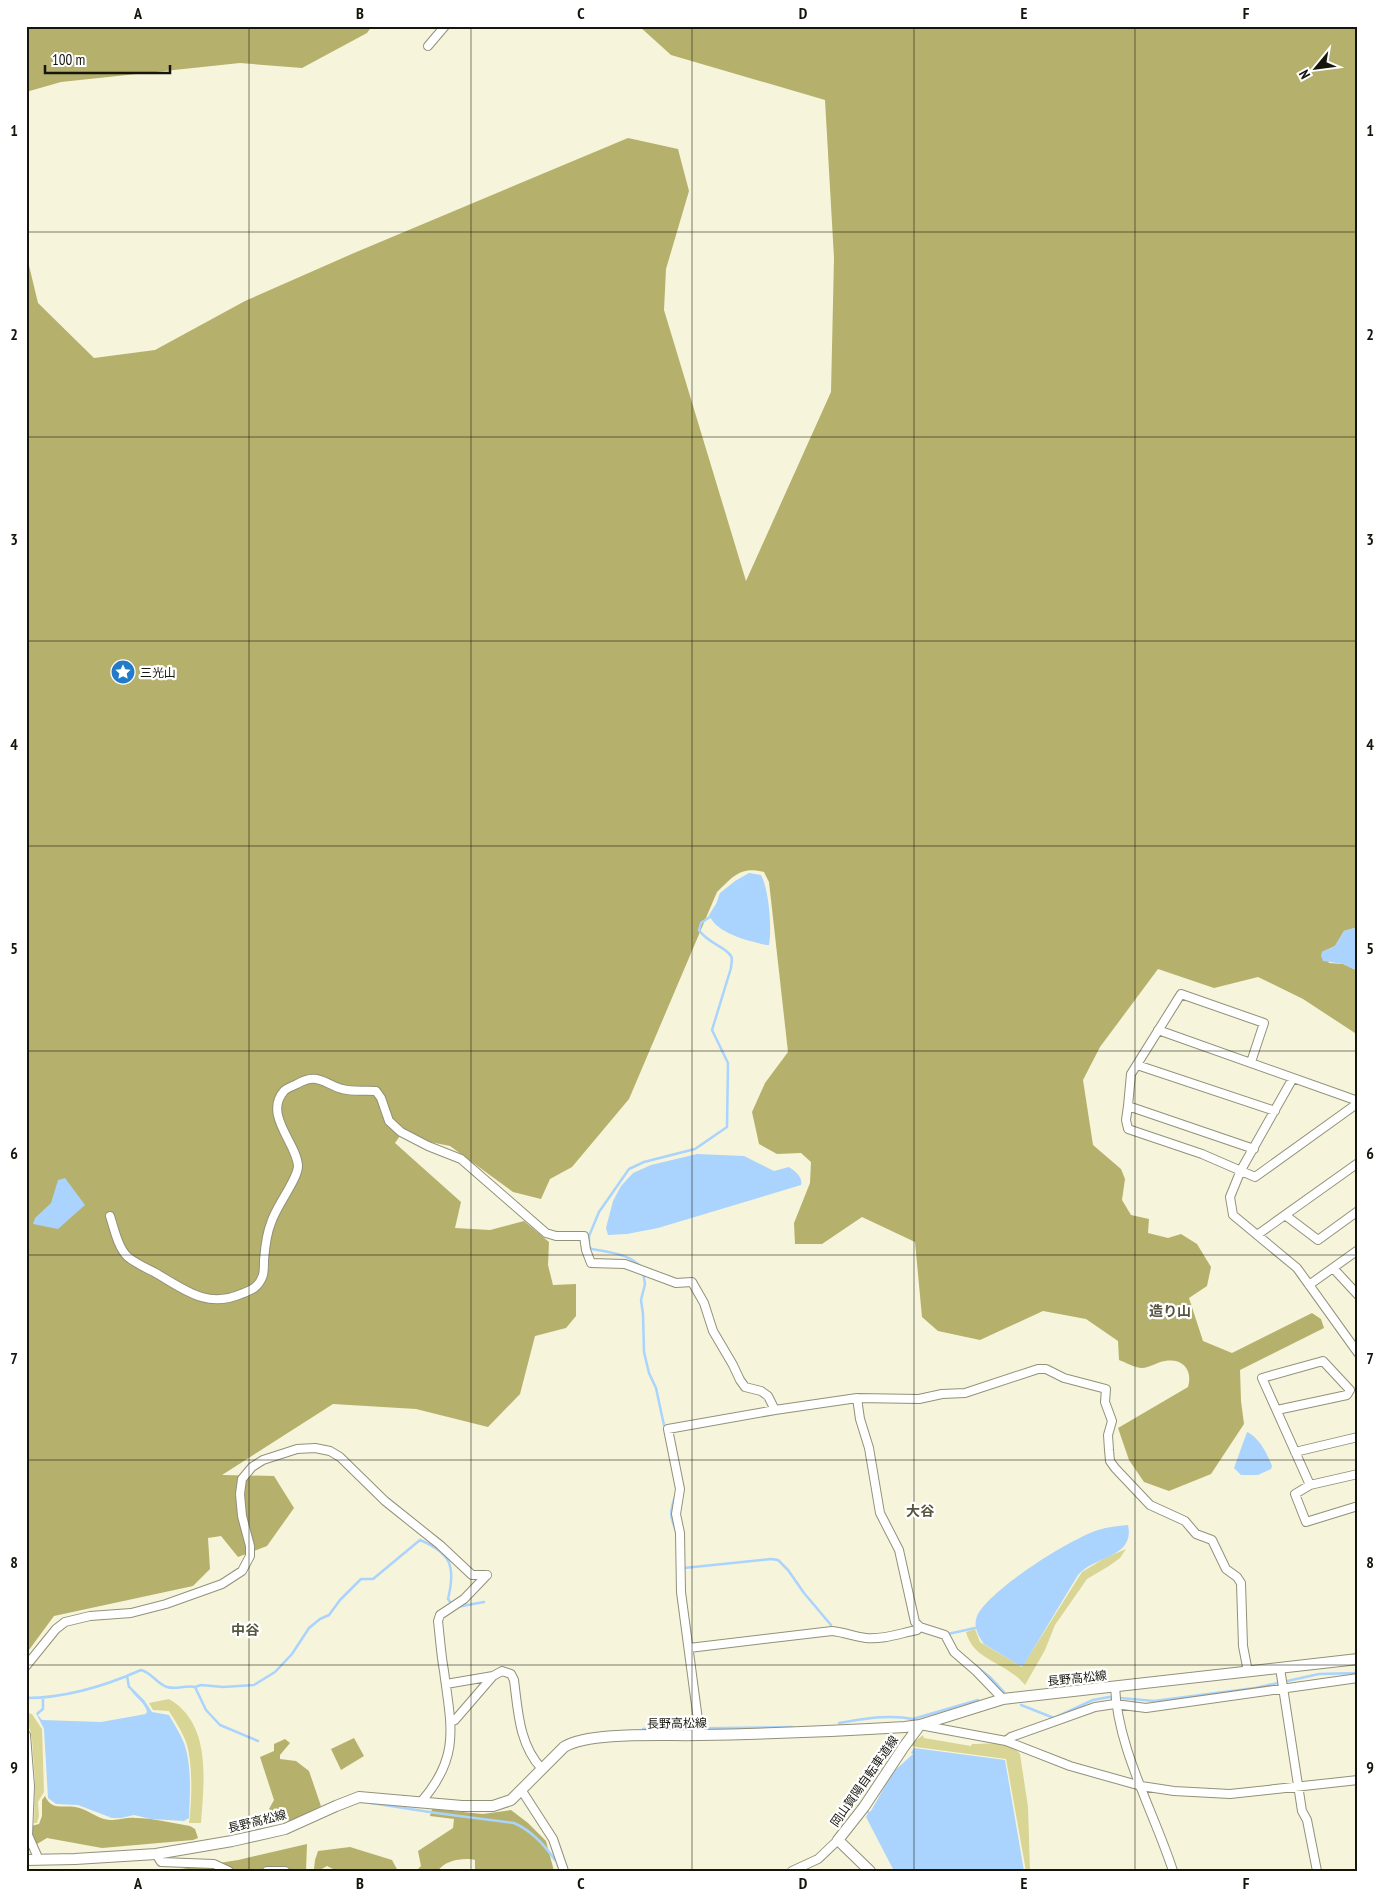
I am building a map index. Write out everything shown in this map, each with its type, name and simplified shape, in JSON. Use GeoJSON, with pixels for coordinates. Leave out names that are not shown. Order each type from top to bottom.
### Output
{"type":"FeatureCollection","features":[{"type":"Feature","properties":{"kind":"main road","name":"長野高松線"},"geometry":{"type":"LineString","coordinates":[[26,1860],[156,1854],[232,1841],[286,1829],[359,1797],[462,1806],[493,1806],[511,1800],[569,1744],[599,1737],[700,1730],[844,1730],[920,1725],[1004,1699],[1115,1696],[1248,1672],[1282,1679],[1358,1659]]}},
{"type":"Feature","properties":{"kind":"main road","name":"岡山賀陽自転車道線"},"geometry":{"type":"LineString","coordinates":[[870,1871],[838,1840],[863,1808],[920,1725]]}},
{"type":"Feature","properties":{"kind":"street"},"geometry":{"type":"LineString","coordinates":[[428,46],[445,26]]}},
{"type":"Feature","properties":{"kind":"street"},"geometry":{"type":"LineString","coordinates":[[1251,1062],[1264,1023],[1181,994],[1132,1074],[1126,1120],[1128,1129],[1202,1154],[1256,1177],[1358,1102]]}},
{"type":"Feature","properties":{"kind":"street"},"geometry":{"type":"LineString","coordinates":[[1158,1030],[1358,1102]]}},
{"type":"Feature","properties":{"kind":"street"},"geometry":{"type":"LineString","coordinates":[[1137,1065],[1275,1111]]}},
{"type":"Feature","properties":{"kind":"street"},"geometry":{"type":"LineString","coordinates":[[110,1216],[117,1238],[128,1257],[195,1296],[208,1300],[221,1300],[234,1298],[255,1289],[264,1273],[266,1242],[270,1223],[278,1204],[297,1175],[297,1160],[282,1130],[278,1113],[279,1100],[285,1090],[306,1078],[317,1078],[342,1088],[356,1091],[376,1091],[381,1098],[389,1121],[400,1132],[461,1159],[546,1234],[584,1236],[586,1250],[592,1263],[624,1264],[676,1283],[692,1282],[704,1303],[713,1330],[740,1380],[745,1386],[761,1391],[768,1396],[775,1410]]}},
{"type":"Feature","properties":{"kind":"street"},"geometry":{"type":"LineString","coordinates":[[1293,1078],[1241,1170],[1230,1197],[1233,1215],[1296,1268],[1358,1353]]}},
{"type":"Feature","properties":{"kind":"street"},"geometry":{"type":"LineString","coordinates":[[1128,1106],[1254,1149]]}},
{"type":"Feature","properties":{"kind":"street"},"geometry":{"type":"LineString","coordinates":[[1257,1235],[1358,1163]]}},
{"type":"Feature","properties":{"kind":"street"},"geometry":{"type":"LineString","coordinates":[[1285,1215],[1318,1240],[1358,1211]]}},
{"type":"Feature","properties":{"kind":"street"},"geometry":{"type":"LineString","coordinates":[[1309,1285],[1358,1250]]}},
{"type":"Feature","properties":{"kind":"street"},"geometry":{"type":"LineString","coordinates":[[1333,1268],[1358,1295]]}},
{"type":"Feature","properties":{"kind":"street"},"geometry":{"type":"LineString","coordinates":[[1277,1410],[1347,1395],[1350,1390],[1323,1361],[1262,1378],[1310,1485]]}},
{"type":"Feature","properties":{"kind":"street"},"geometry":{"type":"LineString","coordinates":[[700,1730],[682,1592],[680,1532],[676,1514],[680,1489],[668,1430],[775,1410],[858,1398],[919,1399],[942,1394],[965,1393],[1038,1369],[1046,1369],[1064,1378],[1106,1389],[1105,1402],[1112,1421],[1108,1434],[1110,1461],[1150,1504],[1185,1522],[1196,1534],[1212,1540],[1226,1569],[1238,1577],[1241,1583],[1243,1646],[1248,1672]]}},
{"type":"Feature","properties":{"kind":"street"},"geometry":{"type":"LineString","coordinates":[[858,1398],[860,1419],[869,1448],[880,1513],[899,1550],[915,1622],[920,1627],[945,1635],[954,1652],[1004,1699]]}},
{"type":"Feature","properties":{"kind":"street"},"geometry":{"type":"LineString","coordinates":[[1295,1452],[1358,1437]]}},
{"type":"Feature","properties":{"kind":"street"},"geometry":{"type":"LineString","coordinates":[[26,1666],[64,1622],[90,1616],[131,1613],[166,1604],[222,1584],[242,1572],[250,1556],[250,1546],[242,1516],[240,1494],[242,1479],[252,1467],[262,1460],[298,1449],[315,1448],[330,1451],[340,1457],[385,1501],[440,1545],[472,1575],[487,1575],[464,1599],[440,1615],[438,1621],[451,1722],[448,1756],[444,1770],[435,1786],[421,1802]]}},
{"type":"Feature","properties":{"kind":"street"},"geometry":{"type":"LineString","coordinates":[[1358,1474],[1310,1485],[1295,1494],[1306,1522],[1358,1506]]}},
{"type":"Feature","properties":{"kind":"street"},"geometry":{"type":"LineString","coordinates":[[689,1648],[832,1631],[865,1638],[879,1638],[917,1630],[920,1627]]}},
{"type":"Feature","properties":{"kind":"street"},"geometry":{"type":"LineString","coordinates":[[446,1684],[493,1676],[502,1671],[511,1674],[514,1680],[524,1742],[529,1753],[542,1769]]}},
{"type":"Feature","properties":{"kind":"street"},"geometry":{"type":"LineString","coordinates":[[451,1722],[455,1720],[493,1676]]}},
{"type":"Feature","properties":{"kind":"street"},"geometry":{"type":"LineString","coordinates":[[1006,1741],[1011,1736],[1095,1707],[1115,1696],[1146,1708],[1282,1679],[1358,1678]]}},
{"type":"Feature","properties":{"kind":"street"},"geometry":{"type":"LineString","coordinates":[[1282,1679],[1302,1811],[1309,1826],[1317,1871]]}},
{"type":"Feature","properties":{"kind":"street"},"geometry":{"type":"LineString","coordinates":[[1115,1696],[1119,1721],[1141,1786],[1174,1871]]}},
{"type":"Feature","properties":{"kind":"street"},"geometry":{"type":"LineString","coordinates":[[920,1725],[1006,1741],[1070,1766],[1141,1786],[1183,1792],[1230,1794],[1358,1780]]}},
{"type":"Feature","properties":{"kind":"street"},"geometry":{"type":"LineString","coordinates":[[26,1735],[30,1786],[28,1835],[39,1860]]}},
{"type":"Feature","properties":{"kind":"street"},"geometry":{"type":"LineString","coordinates":[[522,1791],[553,1838],[564,1871]]}},
{"type":"Feature","properties":{"kind":"street"},"geometry":{"type":"LineString","coordinates":[[792,1871],[818,1859],[838,1840]]}},
{"type":"Feature","properties":{"kind":"street"},"geometry":{"type":"LineString","coordinates":[[156,1854],[161,1862],[214,1864],[229,1871]]}},
{"type":"Feature","properties":{"kind":"street"},"geometry":{"type":"LineString","coordinates":[[267,1871],[285,1871]]}},
{"type":"Feature","properties":{"kind":"shaded area"},"geometry":{"type":"Polygon","coordinates":[[[26,26],[372,26],[367,33],[302,68],[240,63],[61,82],[26,92],[26,26]]]}},
{"type":"Feature","properties":{"kind":"shaded area"},"geometry":{"type":"Polygon","coordinates":[[[639,26],[1358,26],[1358,927],[1344,931],[1335,946],[1322,952],[1329,963],[1343,964],[1358,971],[1358,1035],[1303,999],[1258,977],[1214,988],[1158,969],[1100,1047],[1083,1080],[1093,1145],[1121,1169],[1125,1179],[1122,1200],[1131,1215],[1149,1219],[1148,1233],[1168,1238],[1181,1234],[1197,1244],[1211,1267],[1207,1286],[1189,1298],[1203,1341],[1232,1353],[1312,1313],[1321,1319],[1324,1328],[1240,1370],[1244,1424],[1211,1474],[1169,1491],[1144,1482],[1129,1460],[1118,1428],[1188,1387],[1188,1371],[1182,1363],[1177,1361],[1162,1362],[1145,1368],[1133,1366],[1119,1360],[1118,1341],[1086,1319],[1043,1311],[980,1340],[938,1331],[922,1317],[915,1242],[862,1217],[822,1244],[795,1244],[794,1223],[810,1183],[811,1162],[801,1153],[777,1154],[759,1144],[752,1112],[765,1083],[788,1052],[769,882],[764,872],[749,870],[733,877],[717,892],[629,1099],[572,1167],[550,1179],[541,1199],[513,1192],[450,1146],[430,1142],[404,1130],[395,1143],[461,1202],[455,1228],[490,1230],[524,1221],[549,1242],[548,1265],[553,1285],[576,1284],[576,1316],[566,1328],[535,1336],[520,1394],[488,1427],[416,1409],[333,1404],[222,1475],[274,1476],[294,1508],[267,1546],[238,1557],[221,1536],[208,1538],[210,1569],[193,1586],[54,1616],[26,1654],[26,253],[38,303],[94,358],[155,350],[245,301],[628,138],[678,149],[689,191],[666,269],[664,310],[746,581],[831,392],[834,258],[825,100],[671,55],[639,26]]]}},
{"type":"Feature","properties":{"kind":"shaded area"},"geometry":{"type":"Polygon","coordinates":[[[1126,1549],[1120,1558],[1087,1579],[1055,1625],[1045,1650],[1025,1685],[1015,1675],[985,1657],[973,1647],[966,1632],[975,1629],[980,1642],[1022,1667],[1082,1572],[1105,1558],[1126,1549]]]}},
{"type":"Feature","properties":{"kind":"shaded area"},"geometry":{"type":"Polygon","coordinates":[[[169,1699],[183,1710],[193,1723],[199,1738],[204,1772],[201,1823],[189,1823],[191,1771],[184,1738],[169,1711],[153,1710],[149,1703],[169,1699]]]}},
{"type":"Feature","properties":{"kind":"shaded area"},"geometry":{"type":"Polygon","coordinates":[[[26,1713],[32,1714],[42,1729],[44,1792],[38,1802],[39,1816],[37,1823],[34,1823],[35,1782],[32,1739],[26,1713]]]}},
{"type":"Feature","properties":{"kind":"shaded area"},"geometry":{"type":"Polygon","coordinates":[[[923,1735],[924,1738],[971,1746],[972,1744],[991,1743],[1004,1745],[1020,1754],[1028,1807],[1030,1871],[1026,1871],[1006,1759],[910,1745],[923,1735]]]}},
{"type":"Feature","properties":{"kind":"shaded area"},"geometry":{"type":"Polygon","coordinates":[[[354,1738],[364,1756],[341,1770],[331,1749],[354,1738]]]}},
{"type":"Feature","properties":{"kind":"shaded area"},"geometry":{"type":"Polygon","coordinates":[[[285,1739],[290,1743],[280,1755],[280,1759],[296,1761],[309,1771],[321,1806],[291,1822],[269,1809],[274,1800],[260,1757],[274,1751],[274,1744],[285,1739]]]}},
{"type":"Feature","properties":{"kind":"shaded area"},"geometry":{"type":"Polygon","coordinates":[[[45,1796],[54,1806],[79,1808],[104,1819],[142,1818],[190,1826],[195,1829],[198,1838],[102,1848],[47,1838],[37,1844],[33,1837],[31,1826],[39,1824],[42,1816],[42,1800],[45,1796]]]}},
{"type":"Feature","properties":{"kind":"shaded area"},"geometry":{"type":"Polygon","coordinates":[[[432,1809],[483,1814],[511,1810],[528,1823],[546,1841],[554,1871],[475,1871],[475,1860],[466,1859],[455,1860],[445,1864],[438,1871],[416,1871],[421,1866],[418,1851],[453,1828],[454,1819],[430,1816],[432,1809]]]}},
{"type":"Feature","properties":{"kind":"shaded area"},"geometry":{"type":"Polygon","coordinates":[[[307,1844],[306,1871],[168,1871],[238,1860],[307,1844]]]}},
{"type":"Feature","properties":{"kind":"shaded area"},"geometry":{"type":"Polygon","coordinates":[[[350,1847],[392,1860],[398,1871],[337,1871],[327,1866],[320,1870],[314,1869],[318,1851],[350,1847]]]}},
{"type":"Feature","properties":{"kind":"water"},"geometry":{"type":"Polygon","coordinates":[[[749,873],[761,875],[764,882],[770,919],[769,945],[743,939],[726,932],[713,922],[709,915],[720,893],[749,873]]]}},
{"type":"Feature","properties":{"kind":"water"},"geometry":{"type":"Polygon","coordinates":[[[1358,927],[1358,971],[1343,964],[1323,961],[1322,952],[1335,946],[1344,931],[1358,927]]]}},
{"type":"Feature","properties":{"kind":"water"},"geometry":{"type":"Polygon","coordinates":[[[697,1154],[744,1156],[774,1171],[789,1167],[800,1177],[801,1185],[658,1228],[627,1234],[608,1235],[606,1228],[613,1201],[621,1186],[633,1173],[651,1165],[697,1154]]]}},
{"type":"Feature","properties":{"kind":"water"},"geometry":{"type":"Polygon","coordinates":[[[65,1178],[85,1205],[58,1229],[33,1224],[35,1218],[51,1203],[58,1180],[65,1178]]]}},
{"type":"Feature","properties":{"kind":"water"},"geometry":{"type":"Polygon","coordinates":[[[1247,1432],[1259,1442],[1272,1466],[1271,1469],[1258,1475],[1241,1475],[1234,1468],[1247,1432]]]}},
{"type":"Feature","properties":{"kind":"water"},"geometry":{"type":"Polygon","coordinates":[[[1128,1525],[1129,1536],[1126,1544],[1120,1550],[1094,1563],[1078,1575],[1023,1666],[984,1644],[977,1631],[977,1616],[997,1592],[1032,1566],[1069,1543],[1098,1530],[1128,1525]]]}},
{"type":"Feature","properties":{"kind":"water"},"geometry":{"type":"Polygon","coordinates":[[[129,1685],[144,1700],[152,1712],[169,1715],[184,1743],[187,1752],[190,1790],[189,1818],[184,1821],[151,1819],[134,1815],[112,1818],[78,1805],[56,1804],[48,1798],[44,1729],[36,1713],[40,1712],[38,1715],[42,1720],[101,1722],[146,1714],[145,1707],[130,1689],[129,1685]]]}},
{"type":"Feature","properties":{"kind":"water"},"geometry":{"type":"Polygon","coordinates":[[[914,1748],[1005,1760],[1024,1871],[894,1871],[866,1817],[868,1813],[857,1806],[861,1801],[861,1806],[869,1812],[871,1811],[893,1772],[913,1754],[911,1753],[914,1748]]]}},
{"type":"Feature","properties":{"kind":"waterway"},"geometry":{"type":"LineString","coordinates":[[641,1267],[625,1256],[592,1249],[589,1247],[589,1236],[599,1212],[629,1169],[644,1162],[695,1149],[727,1127],[728,1063],[712,1030],[732,959],[725,950],[699,930],[701,923],[711,916]]}},
{"type":"Feature","properties":{"kind":"waterway"},"geometry":{"type":"LineString","coordinates":[[643,1272],[645,1284],[641,1300],[644,1352],[649,1373],[656,1388],[665,1430]]}},
{"type":"Feature","properties":{"kind":"waterway"},"geometry":{"type":"LineString","coordinates":[[676,1494],[671,1514],[677,1534]]}},
{"type":"Feature","properties":{"kind":"waterway"},"geometry":{"type":"LineString","coordinates":[[195,1687],[201,1685],[223,1687],[254,1685],[275,1672],[292,1654],[309,1628],[320,1619],[329,1615],[340,1600],[361,1579],[373,1579],[420,1540],[439,1550],[449,1562],[451,1578],[448,1599],[453,1606]]}},
{"type":"Feature","properties":{"kind":"waterway"},"geometry":{"type":"LineString","coordinates":[[684,1568],[771,1559],[778,1560],[831,1625]]}},
{"type":"Feature","properties":{"kind":"waterway"},"geometry":{"type":"LineString","coordinates":[[457,1607],[484,1602]]}},
{"type":"Feature","properties":{"kind":"waterway"},"geometry":{"type":"LineString","coordinates":[[948,1634],[975,1628]]}},
{"type":"Feature","properties":{"kind":"waterway"},"geometry":{"type":"LineString","coordinates":[[977,1667],[1004,1692]]}},
{"type":"Feature","properties":{"kind":"waterway"},"geometry":{"type":"LineString","coordinates":[[26,1698],[55,1696],[85,1690],[141,1670],[167,1687],[195,1687],[206,1710],[220,1725],[258,1741]]}},
{"type":"Feature","properties":{"kind":"waterway"},"geometry":{"type":"LineString","coordinates":[[1021,1705],[1054,1718],[1093,1700],[1109,1697],[1154,1701],[1255,1688],[1319,1674],[1358,1673]]}},
{"type":"Feature","properties":{"kind":"waterway"},"geometry":{"type":"LineString","coordinates":[[127,1676],[129,1687]]}},
{"type":"Feature","properties":{"kind":"waterway"},"geometry":{"type":"LineString","coordinates":[[38,1713],[43,1709],[43,1698]]}},
{"type":"Feature","properties":{"kind":"waterway"},"geometry":{"type":"LineString","coordinates":[[912,1721],[913,1719],[978,1700]]}},
{"type":"Feature","properties":{"kind":"waterway"},"geometry":{"type":"LineString","coordinates":[[839,1723],[885,1717],[913,1719]]}},
{"type":"Feature","properties":{"kind":"waterway"},"geometry":{"type":"LineString","coordinates":[[643,1729],[792,1727]]}},
{"type":"Feature","properties":{"kind":"waterway"},"geometry":{"type":"LineString","coordinates":[[371,1803],[514,1823],[537,1838],[555,1860]]}},
{"type":"Feature","properties":{"kind":"place","name":"三光山"},"geometry":{"type":"Point","coordinates":[123,672]}},
{"type":"Feature","properties":{"kind":"district","name":"造り山"},"geometry":{"type":"Point","coordinates":[1170,1311]}},
{"type":"Feature","properties":{"kind":"district","name":"大谷"},"geometry":{"type":"Point","coordinates":[920,1511]}},
{"type":"Feature","properties":{"kind":"district","name":"中谷"},"geometry":{"type":"Point","coordinates":[245,1630]}}]}
